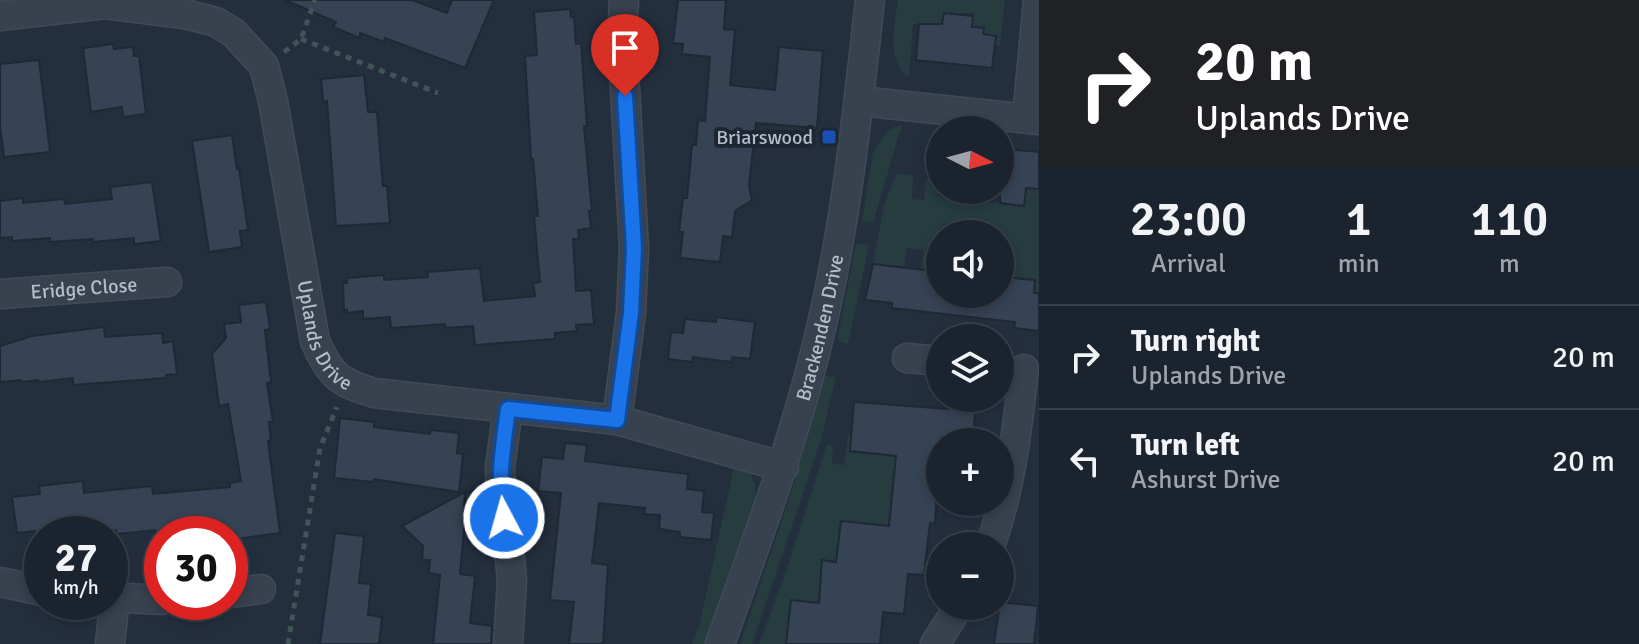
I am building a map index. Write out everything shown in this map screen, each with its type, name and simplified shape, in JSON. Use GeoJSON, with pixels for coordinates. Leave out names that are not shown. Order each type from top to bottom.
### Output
{"type":"FeatureCollection","features":[{"type":"Feature","properties":{"kind":"street"},"geometry":{"type":"LineString","coordinates":[[617,420],[631,313],[634,248],[622,35],[624,0]]}},
{"type":"Feature","properties":{"kind":"street","name":"Brackenden Drive"},"geometry":{"type":"LineString","coordinates":[[720,644],[784,467],[816,347],[841,230],[870,0]]}},
{"type":"Feature","properties":{"kind":"street"},"geometry":{"type":"LineString","coordinates":[[859,101],[1033,119],[1038,0]]}},
{"type":"Feature","properties":{"kind":"street","name":"Uplands Drive"},"geometry":{"type":"LineString","coordinates":[[0,16],[105,2],[185,14],[216,22],[234,33],[264,66],[273,101],[315,341],[327,368],[344,384],[374,393],[617,420],[784,467]]}},
{"type":"Feature","properties":{"kind":"street","name":"Eridge Close"},"geometry":{"type":"LineString","coordinates":[[0,294],[167,282]]}},
{"type":"Feature","properties":{"kind":"street"},"geometry":{"type":"LineString","coordinates":[[907,358],[926,360]]}},
{"type":"Feature","properties":{"kind":"street"},"geometry":{"type":"LineString","coordinates":[[995,532],[1012,469],[1021,369]]}},
{"type":"Feature","properties":{"kind":"street"},"geometry":{"type":"LineString","coordinates":[[508,409],[500,489],[512,581],[508,644]]}},
{"type":"Feature","properties":{"kind":"street"},"geometry":{"type":"LineString","coordinates":[[0,582],[24,587]]}},
{"type":"Feature","properties":{"kind":"street"},"geometry":{"type":"LineString","coordinates":[[248,591],[261,589]]}},
{"type":"Feature","properties":{"kind":"street"},"geometry":{"type":"LineString","coordinates":[[110,644],[112,620]]}},
{"type":"Feature","properties":{"kind":"street"},"geometry":{"type":"LineString","coordinates":[[935,644],[950,620]]}},
{"type":"Feature","properties":{"kind":"path"},"geometry":{"type":"LineString","coordinates":[[277,57],[301,39],[315,0]]}},
{"type":"Feature","properties":{"kind":"path"},"geometry":{"type":"LineString","coordinates":[[301,39],[438,93]]}},
{"type":"Feature","properties":{"kind":"path"},"geometry":{"type":"LineString","coordinates":[[288,644],[320,448],[342,393]]}},
{"type":"Feature","properties":{"kind":"green space"},"geometry":{"type":"Polygon","coordinates":[[[898,0],[1005,0],[1000,46],[995,45],[995,36],[983,34],[984,28],[972,27],[973,13],[944,13],[942,24],[913,24],[909,77],[902,70],[894,52],[898,0]]]}},
{"type":"Feature","properties":{"kind":"green space"},"geometry":{"type":"Polygon","coordinates":[[[902,124],[873,223],[862,221],[873,152],[887,132],[902,124]]]}},
{"type":"Feature","properties":{"kind":"green space"},"geometry":{"type":"Polygon","coordinates":[[[896,174],[913,175],[912,199],[924,200],[926,179],[926,204],[1023,206],[1026,188],[1039,189],[1039,293],[1034,293],[1035,279],[1021,278],[1019,291],[1014,284],[1014,220],[926,220],[926,270],[923,270],[917,305],[923,250],[907,248],[904,267],[873,264],[884,205],[896,174]]]}},
{"type":"Feature","properties":{"kind":"green space"},"geometry":{"type":"Polygon","coordinates":[[[856,243],[869,245],[848,344],[837,341],[856,243]]]}},
{"type":"Feature","properties":{"kind":"green space"},"geometry":{"type":"Polygon","coordinates":[[[824,376],[836,377],[821,440],[752,644],[740,644],[792,490],[824,376]]]}},
{"type":"Feature","properties":{"kind":"green space"},"geometry":{"type":"Polygon","coordinates":[[[848,435],[926,445],[926,502],[875,535],[875,524],[841,521],[840,532],[871,549],[786,644],[759,644],[827,444],[833,446],[832,464],[844,465],[848,435]]]}},
{"type":"Feature","properties":{"kind":"green space"},"geometry":{"type":"Polygon","coordinates":[[[735,463],[750,471],[755,485],[756,505],[706,644],[692,644],[700,622],[735,463]]]}},
{"type":"Feature","properties":{"kind":"building"},"geometry":{"type":"Polygon","coordinates":[[[285,0],[412,0],[447,13],[452,0],[494,0],[465,68],[385,38],[384,42],[360,33],[360,38],[333,27],[336,22],[285,0]]]}},
{"type":"Feature","properties":{"kind":"building"},"geometry":{"type":"Polygon","coordinates":[[[678,0],[726,0],[724,29],[735,30],[730,85],[775,90],[779,47],[823,51],[817,128],[756,123],[749,186],[752,200],[735,211],[732,237],[723,236],[720,262],[680,258],[683,198],[687,198],[692,145],[696,145],[698,120],[705,121],[710,57],[682,54],[683,44],[673,43],[678,0]]]}},
{"type":"Feature","properties":{"kind":"building"},"geometry":{"type":"Polygon","coordinates":[[[570,9],[571,17],[574,17],[576,44],[581,43],[587,126],[584,126],[592,211],[589,211],[591,228],[578,230],[579,239],[573,239],[576,291],[591,290],[594,324],[576,325],[577,331],[555,333],[555,339],[475,345],[473,326],[446,328],[445,324],[391,328],[390,317],[363,319],[363,311],[344,311],[343,283],[347,283],[347,278],[384,275],[384,280],[428,277],[427,272],[480,268],[484,301],[535,296],[533,283],[540,282],[534,216],[538,216],[525,56],[537,55],[534,12],[570,9]]]}},
{"type":"Feature","properties":{"kind":"building"},"geometry":{"type":"Polygon","coordinates":[[[944,13],[973,16],[972,27],[984,28],[983,34],[996,36],[992,68],[916,60],[919,24],[942,24],[944,13]]]}},
{"type":"Feature","properties":{"kind":"building"},"geometry":{"type":"Polygon","coordinates":[[[113,44],[114,49],[133,47],[134,56],[139,56],[146,114],[123,117],[122,107],[91,112],[83,48],[113,44]]]}},
{"type":"Feature","properties":{"kind":"building"},"geometry":{"type":"Polygon","coordinates":[[[39,60],[50,152],[4,157],[0,126],[0,64],[39,60]]]}},
{"type":"Feature","properties":{"kind":"building"},"geometry":{"type":"Polygon","coordinates":[[[364,75],[368,112],[377,112],[383,186],[387,186],[390,223],[336,226],[327,101],[323,102],[321,79],[364,75]]]}},
{"type":"Feature","properties":{"kind":"building"},"geometry":{"type":"Polygon","coordinates":[[[232,135],[248,230],[240,231],[242,247],[209,252],[192,141],[232,135]]]}},
{"type":"Feature","properties":{"kind":"building"},"geometry":{"type":"Polygon","coordinates":[[[1014,150],[1039,152],[1039,189],[1026,188],[1024,206],[1008,204],[1014,204],[1014,150]]]}},
{"type":"Feature","properties":{"kind":"building"},"geometry":{"type":"Polygon","coordinates":[[[152,182],[161,241],[134,244],[134,238],[50,242],[50,238],[12,241],[12,237],[0,238],[0,201],[23,198],[23,203],[64,199],[65,204],[112,199],[110,187],[152,182]]]}},
{"type":"Feature","properties":{"kind":"building"},"geometry":{"type":"Polygon","coordinates":[[[873,264],[926,270],[926,308],[1014,308],[1014,278],[1035,280],[1034,293],[1039,293],[1039,331],[1014,328],[1015,322],[892,308],[892,303],[865,300],[873,264]]]}},
{"type":"Feature","properties":{"kind":"building"},"geometry":{"type":"Polygon","coordinates":[[[266,302],[270,329],[265,330],[271,382],[267,383],[273,422],[269,422],[271,440],[268,441],[280,533],[248,537],[248,516],[144,516],[144,531],[128,533],[128,516],[24,516],[24,532],[17,533],[12,497],[40,494],[39,486],[83,481],[84,493],[152,486],[153,494],[230,487],[230,483],[241,481],[228,404],[219,406],[212,354],[226,338],[224,324],[241,322],[239,305],[266,302]]]}},
{"type":"Feature","properties":{"kind":"building"},"geometry":{"type":"Polygon","coordinates":[[[716,317],[755,322],[750,359],[732,357],[731,362],[693,357],[692,362],[668,359],[671,332],[683,333],[685,319],[716,322],[716,317]]]}},
{"type":"Feature","properties":{"kind":"building"},"geometry":{"type":"Polygon","coordinates":[[[104,327],[105,337],[162,333],[163,343],[173,341],[177,374],[166,375],[166,378],[73,385],[73,378],[0,382],[0,346],[32,336],[104,327]]]}},
{"type":"Feature","properties":{"kind":"building"},"geometry":{"type":"Polygon","coordinates":[[[854,402],[926,407],[926,412],[975,412],[974,428],[926,428],[926,516],[935,516],[935,524],[930,523],[929,532],[926,532],[924,575],[908,574],[904,614],[883,612],[880,644],[786,644],[791,600],[819,603],[822,560],[836,562],[841,521],[889,526],[896,456],[850,451],[854,402]]]}},
{"type":"Feature","properties":{"kind":"building"},"geometry":{"type":"Polygon","coordinates":[[[340,418],[374,422],[374,427],[430,434],[431,430],[459,433],[457,453],[463,454],[459,492],[374,479],[373,482],[334,478],[340,418]]]}},
{"type":"Feature","properties":{"kind":"building"},"geometry":{"type":"Polygon","coordinates":[[[565,443],[587,445],[585,461],[688,474],[687,489],[704,491],[702,512],[714,513],[711,540],[680,537],[680,532],[659,529],[660,515],[644,514],[645,508],[599,503],[592,563],[608,565],[603,644],[569,644],[574,602],[550,600],[561,493],[538,491],[542,457],[563,459],[565,443]]]}},
{"type":"Feature","properties":{"kind":"building"},"geometry":{"type":"Polygon","coordinates":[[[465,492],[460,574],[475,576],[470,623],[492,626],[491,644],[433,644],[440,575],[429,573],[430,560],[422,560],[423,546],[402,526],[465,492]]]}},
{"type":"Feature","properties":{"kind":"building"},"geometry":{"type":"Polygon","coordinates":[[[335,533],[364,536],[359,583],[371,584],[368,615],[382,617],[379,644],[320,644],[335,533]]]}},
{"type":"Feature","properties":{"kind":"building"},"geometry":{"type":"Polygon","coordinates":[[[1014,603],[1038,606],[1034,644],[994,644],[997,620],[1014,620],[1014,603]]]}},
{"type":"Feature","properties":{"kind":"place","name":"Briarswood"},"geometry":{"type":"Point","coordinates":[829,137]}},
{"type":"Feature","properties":{"kind":"route"},"geometry":{"type":"LineString","coordinates":[[504,518],[500,467],[508,409],[617,420],[631,313],[634,248],[625,96]]}}]}
